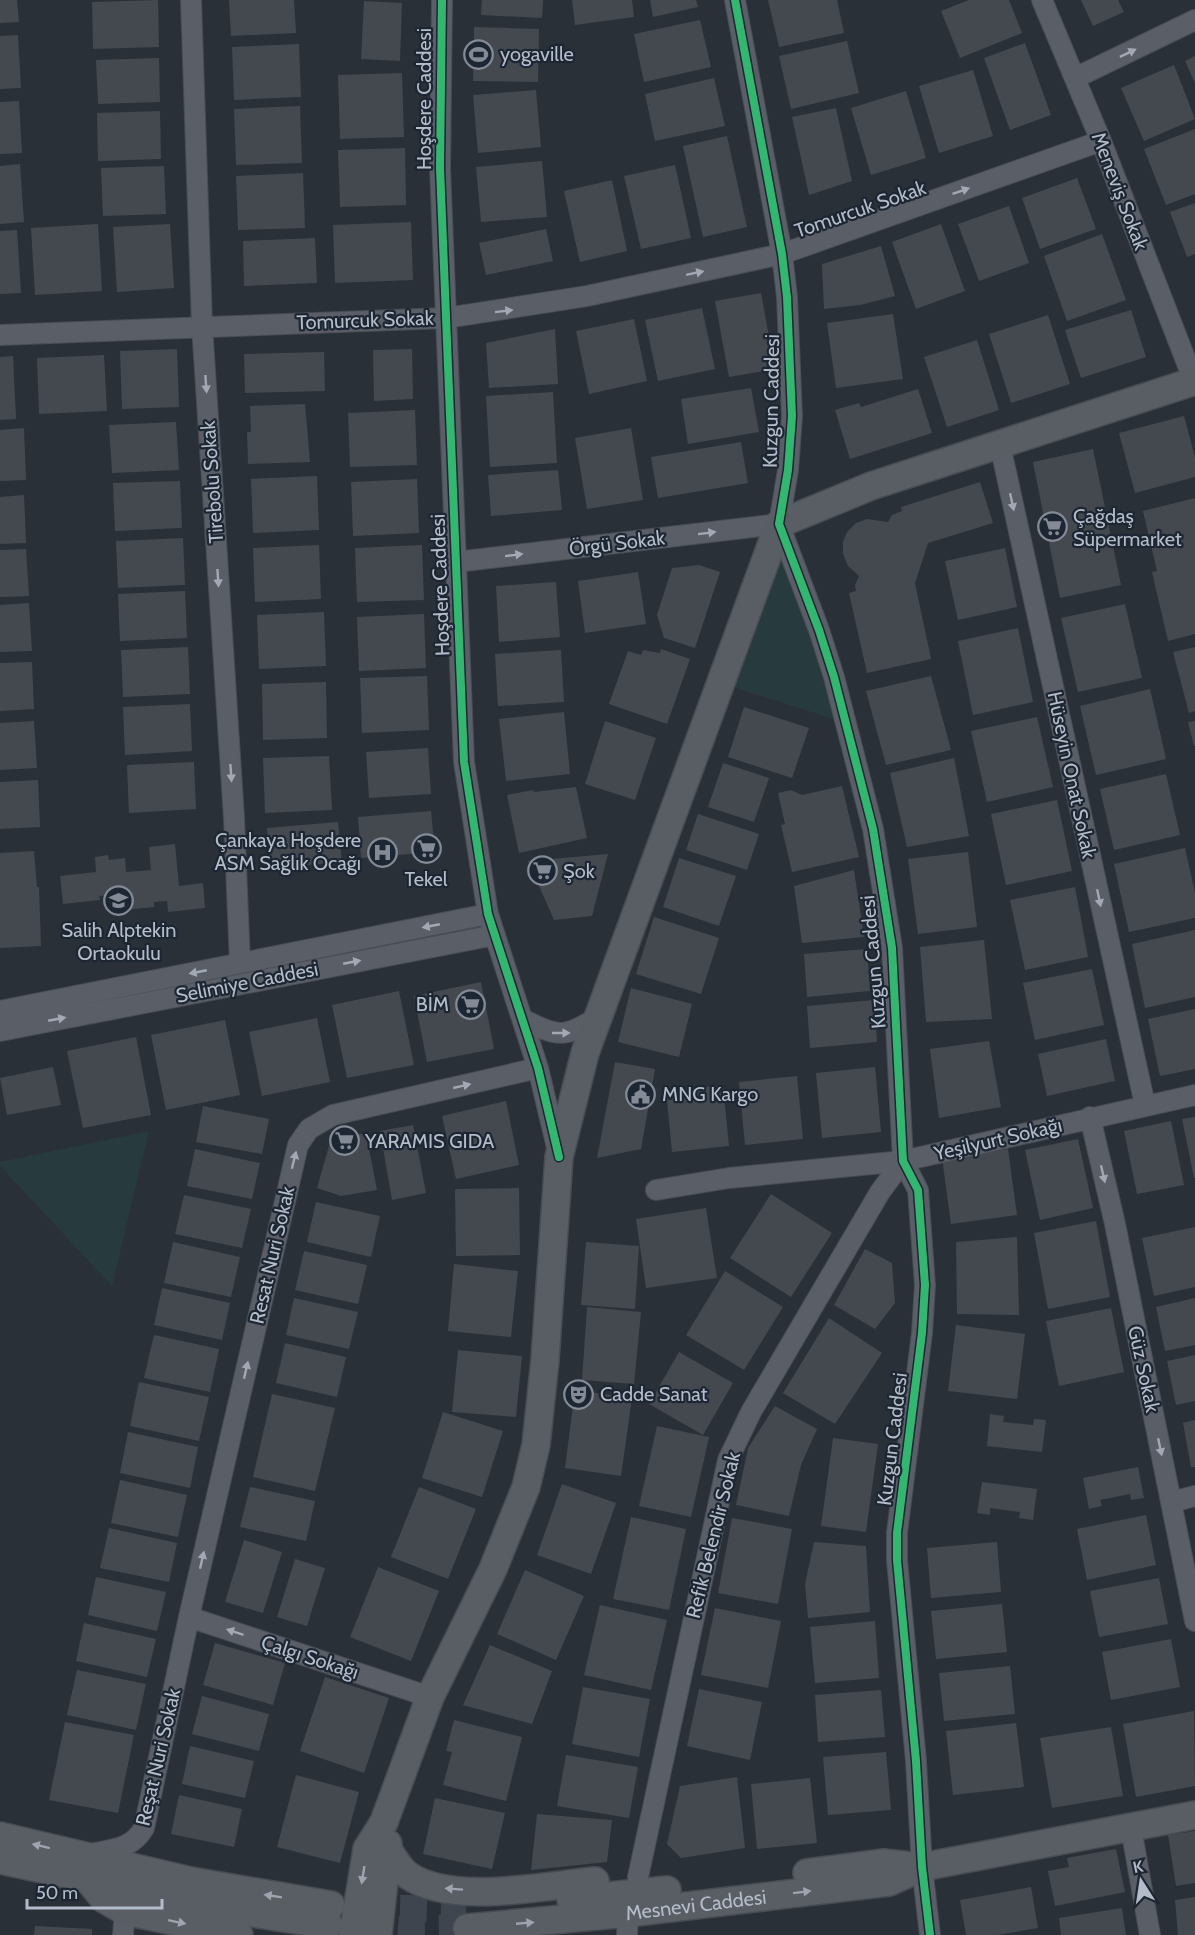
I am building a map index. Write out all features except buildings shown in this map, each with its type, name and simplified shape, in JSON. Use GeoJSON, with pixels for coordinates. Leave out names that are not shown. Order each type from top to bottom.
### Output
{"type":"FeatureCollection","features":[{"type":"Feature","properties":{"kind":"main road"},"geometry":{"type":"LineString","coordinates":[[0,1860],[191,1881],[338,1922],[367,1849],[384,1822],[430,1697],[493,1569],[526,1487],[536,1445],[545,1360],[559,1157],[596,1018],[779,524],[871,486],[1195,382]]}},
{"type":"Feature","properties":{"kind":"main road","name":"Mesnevi Caddesi"},"geometry":{"type":"LineString","coordinates":[[922,1867],[884,1863],[466,1919],[627,1926],[889,1882],[922,1867],[1195,1815]]}},
{"type":"Feature","properties":{"kind":"main road"},"geometry":{"type":"LineString","coordinates":[[378,1932],[389,1851],[384,1822]]}},
{"type":"Feature","properties":{"kind":"main road"},"geometry":{"type":"LineString","coordinates":[[0,1836],[86,1868],[104,1899],[124,1923],[239,1935]]}},
{"type":"Feature","properties":{"kind":"main road"},"geometry":{"type":"LineString","coordinates":[[389,1851],[409,1876],[445,1889],[512,1889],[638,1877],[690,1888]]}},
{"type":"Feature","properties":{"kind":"street","name":"Tirebolu Sokak"},"geometry":{"type":"LineString","coordinates":[[191,0],[202,325],[234,818],[240,963]]}},
{"type":"Feature","properties":{"kind":"street","name":"Hoşdere Caddesi"},"geometry":{"type":"LineString","coordinates":[[442,0],[440,147],[464,762],[488,914],[524,1020],[559,1157]]}},
{"type":"Feature","properties":{"kind":"street","name":"Kuzgun Caddesi"},"geometry":{"type":"LineString","coordinates":[[735,0],[782,254],[787,297],[792,416],[788,470],[779,524],[822,640],[873,830],[892,948],[903,1161],[918,1190],[925,1285],[922,1333],[897,1533],[897,1560],[916,1761],[922,1867],[930,1935]]}},
{"type":"Feature","properties":{"kind":"street","name":"Meneviş Sokak"},"geometry":{"type":"LineString","coordinates":[[1042,0],[1101,141],[1195,382]]}},
{"type":"Feature","properties":{"kind":"street"},"geometry":{"type":"LineString","coordinates":[[1075,78],[1195,20]]}},
{"type":"Feature","properties":{"kind":"street","name":"Tomurcuk Sokak"},"geometry":{"type":"LineString","coordinates":[[0,334],[446,318],[587,296],[782,254],[1101,141]]}},
{"type":"Feature","properties":{"kind":"street","name":"Hüseyin Onat Sokak"},"geometry":{"type":"LineString","coordinates":[[1000,445],[1145,1105]]}},
{"type":"Feature","properties":{"kind":"street","name":"Örgü Sokak"},"geometry":{"type":"LineString","coordinates":[[456,562],[779,524]]}},
{"type":"Feature","properties":{"kind":"street","name":"Selimiye Caddesi"},"geometry":{"type":"LineString","coordinates":[[0,1011],[488,914]]}},
{"type":"Feature","properties":{"kind":"street","name":"Selimiye Caddesi"},"geometry":{"type":"LineString","coordinates":[[0,1031],[495,935]]}},
{"type":"Feature","properties":{"kind":"street"},"geometry":{"type":"LineString","coordinates":[[524,1020],[550,1033],[562,1034],[578,1030],[596,1018]]}},
{"type":"Feature","properties":{"kind":"street","name":"Resat Nuri Sokak"},"geometry":{"type":"LineString","coordinates":[[189,1617],[294,1158],[304,1135],[320,1120],[333,1115],[538,1068]]}},
{"type":"Feature","properties":{"kind":"street","name":"Yeşilyurt Sokağı"},"geometry":{"type":"LineString","coordinates":[[656,1190],[729,1178],[903,1161],[1195,1095]]}},
{"type":"Feature","properties":{"kind":"street","name":"Güz Sokak"},"geometry":{"type":"LineString","coordinates":[[1090,1117],[1195,1621]]}},
{"type":"Feature","properties":{"kind":"street","name":"Refik Belendir Sokak"},"geometry":{"type":"LineString","coordinates":[[638,1877],[728,1460],[751,1412],[869,1212],[903,1161]]}},
{"type":"Feature","properties":{"kind":"street"},"geometry":{"type":"LineString","coordinates":[[1172,1502],[1195,1496]]}},
{"type":"Feature","properties":{"kind":"street","name":"Çalgı Sokağı"},"geometry":{"type":"LineString","coordinates":[[189,1617],[430,1697]]}},
{"type":"Feature","properties":{"kind":"street","name":"Reşat Nuri Sokak"},"geometry":{"type":"LineString","coordinates":[[86,1868],[127,1846],[138,1838],[144,1828],[189,1617]]}},
{"type":"Feature","properties":{"kind":"street"},"geometry":{"type":"LineString","coordinates":[[1131,1828],[1150,1935]]}},
{"type":"Feature","properties":{"kind":"green space"},"geometry":{"type":"Polygon","coordinates":[[[779,524],[846,723],[720,683],[779,524]]]}},
{"type":"Feature","properties":{"kind":"green space"},"geometry":{"type":"Polygon","coordinates":[[[149,1131],[112,1286],[0,1166],[0,1162],[149,1131]]]}},
{"type":"Feature","properties":{"kind":"tunnel"},"geometry":{"type":"LineString","coordinates":[[359,1907],[466,1910]]}},
{"type":"Feature","properties":{"kind":"tunnel"},"geometry":{"type":"LineString","coordinates":[[357,1927],[402,1930],[467,1928]]}},
{"type":"Feature","properties":{"kind":"cycle path"},"geometry":{"type":"LineString","coordinates":[[442,0],[440,168],[464,762],[488,914],[538,1068],[559,1157]]}},
{"type":"Feature","properties":{"kind":"cycle path"},"geometry":{"type":"LineString","coordinates":[[735,0],[782,254],[787,297],[792,416],[788,470],[779,524],[834,677],[873,829],[892,948],[903,1161],[918,1190],[925,1285],[922,1333],[897,1533],[897,1560],[916,1761],[922,1867],[930,1935]]}},
{"type":"Feature","properties":{"kind":"place","name":"yogaville"},"geometry":{"type":"Point","coordinates":[479,54]}},
{"type":"Feature","properties":{"kind":"place","name":"Çağdaş Süpermarket"},"geometry":{"type":"Point","coordinates":[1052,527]}},
{"type":"Feature","properties":{"kind":"place","name":"Tekel"},"geometry":{"type":"Point","coordinates":[426,848]}},
{"type":"Feature","properties":{"kind":"place","name":"Çankaya Hoşdere ASM Sağlık Ocağı"},"geometry":{"type":"Point","coordinates":[382,852]}},
{"type":"Feature","properties":{"kind":"place","name":"Şok"},"geometry":{"type":"Point","coordinates":[542,871]}},
{"type":"Feature","properties":{"kind":"place","name":"Salih Alptekin Ortaokulu"},"geometry":{"type":"Point","coordinates":[119,900]}},
{"type":"Feature","properties":{"kind":"place","name":"BİM"},"geometry":{"type":"Point","coordinates":[470,1004]}},
{"type":"Feature","properties":{"kind":"place","name":"MNG Kargo"},"geometry":{"type":"Point","coordinates":[641,1094]}},
{"type":"Feature","properties":{"kind":"place","name":"YARAMIS GIDA"},"geometry":{"type":"Point","coordinates":[344,1141]}},
{"type":"Feature","properties":{"kind":"place","name":"Cadde Sanat"},"geometry":{"type":"Point","coordinates":[579,1394]}}]}
